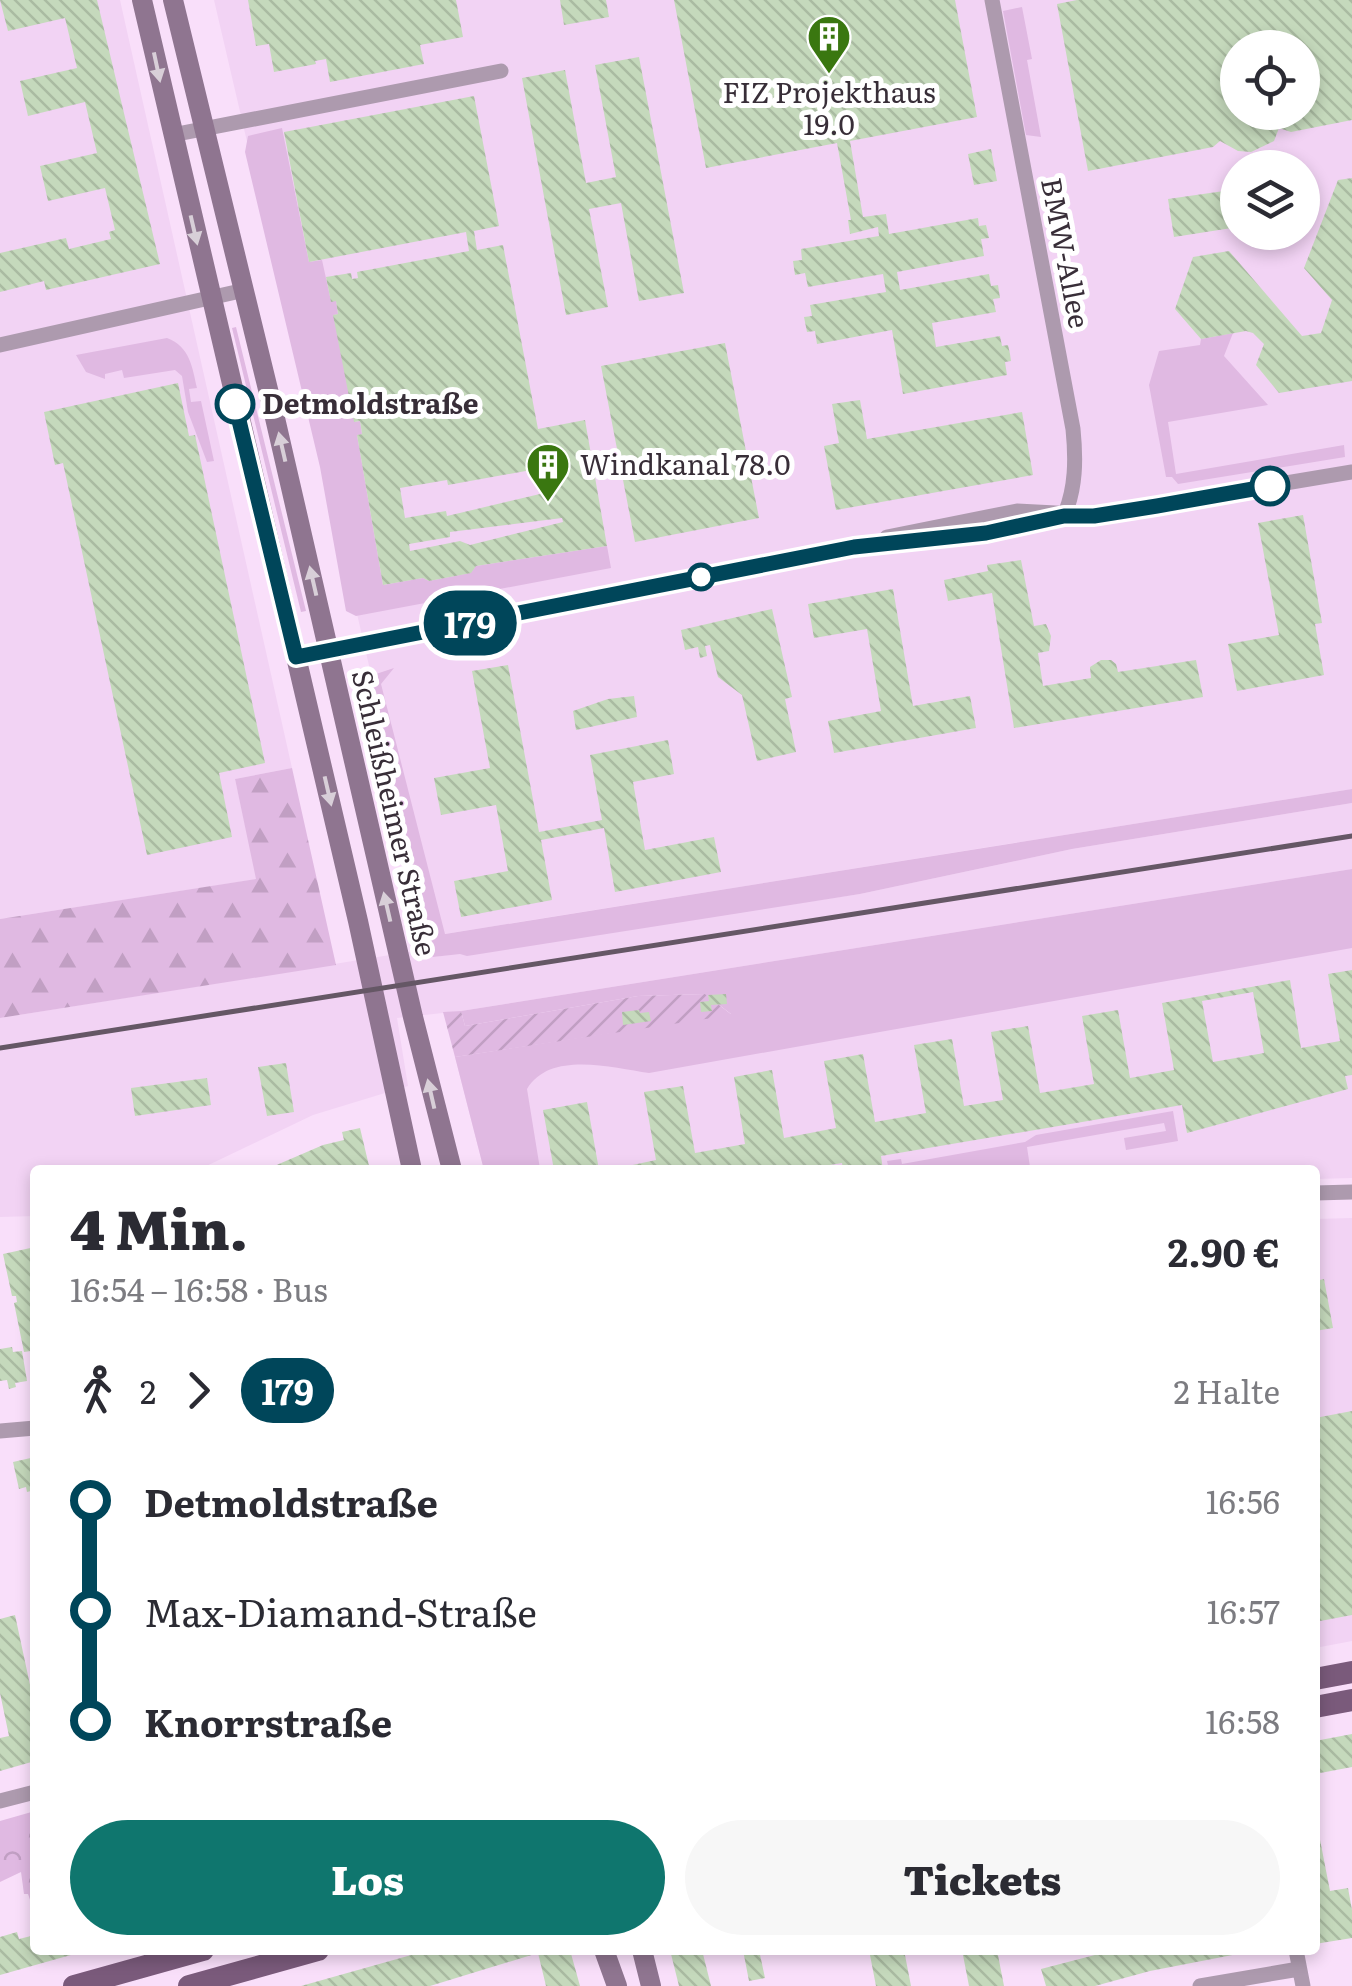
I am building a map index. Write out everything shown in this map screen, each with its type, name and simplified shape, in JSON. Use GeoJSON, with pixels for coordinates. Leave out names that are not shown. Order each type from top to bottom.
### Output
{"type":"FeatureCollection","features":[{"type":"Feature","properties":{"kind":"main road"},"geometry":{"type":"LineString","coordinates":[[142,0],[358,921],[411,1165]]}},
{"type":"Feature","properties":{"kind":"main road","name":"Schleißheimer Straße"},"geometry":{"type":"LineString","coordinates":[[173,0],[451,1165]]}},
{"type":"Feature","properties":{"kind":"main road"},"geometry":{"type":"LineString","coordinates":[[1320,1678],[1352,1672]]}},
{"type":"Feature","properties":{"kind":"main road"},"geometry":{"type":"LineString","coordinates":[[1320,1707],[1352,1700]]}},
{"type":"Feature","properties":{"kind":"main road"},"geometry":{"type":"LineString","coordinates":[[74,1986],[185,1955]]}},
{"type":"Feature","properties":{"kind":"main road"},"geometry":{"type":"LineString","coordinates":[[189,1986],[300,1955]]}},
{"type":"Feature","properties":{"kind":"main road"},"geometry":{"type":"LineString","coordinates":[[606,1955],[617,1986]]}},
{"type":"Feature","properties":{"kind":"main road"},"geometry":{"type":"LineString","coordinates":[[643,1955],[651,1986]]}},
{"type":"Feature","properties":{"kind":"street","name":"BMW-Allee"},"geometry":{"type":"LineString","coordinates":[[992,0],[1073,429],[1076,454],[1072,496],[1064,516]]}},
{"type":"Feature","properties":{"kind":"street"},"geometry":{"type":"LineString","coordinates":[[172,135],[501,71]]}},
{"type":"Feature","properties":{"kind":"street"},"geometry":{"type":"LineString","coordinates":[[0,346],[244,290]]}},
{"type":"Feature","properties":{"kind":"street"},"geometry":{"type":"LineString","coordinates":[[296,657],[1017,511],[1094,516],[1352,472]]}},
{"type":"Feature","properties":{"kind":"street"},"geometry":{"type":"LineString","coordinates":[[1320,1193],[1352,1192]]}},
{"type":"Feature","properties":{"kind":"street"},"geometry":{"type":"LineString","coordinates":[[0,1431],[30,1428]]}},
{"type":"Feature","properties":{"kind":"street"},"geometry":{"type":"LineString","coordinates":[[0,1802],[30,1793]]}},
{"type":"Feature","properties":{"kind":"street"},"geometry":{"type":"LineString","coordinates":[[1297,1955],[1303,1986]]}},
{"type":"Feature","properties":{"kind":"street"},"geometry":{"type":"LineString","coordinates":[[1200,1986],[1300,1969]]}},
{"type":"Feature","properties":{"kind":"shaded area"},"geometry":{"type":"Polygon","coordinates":[[[0,0],[120,0],[292,768],[235,779],[257,879],[0,919],[0,0]]]}},
{"type":"Feature","properties":{"kind":"shaded area"},"geometry":{"type":"Polygon","coordinates":[[[214,0],[1352,0],[1352,789],[432,936],[214,0]]]}},
{"type":"Feature","properties":{"kind":"shaded area"},"geometry":{"type":"Polygon","coordinates":[[[1352,803],[1352,869],[397,1018],[408,1086],[313,1115],[208,1165],[30,1165],[30,1216],[0,1217],[0,1018],[427,949],[434,957],[860,894],[1072,849],[1352,803]]]}},
{"type":"Feature","properties":{"kind":"shaded area"},"geometry":{"type":"Polygon","coordinates":[[[1352,900],[1352,1178],[1320,1179],[1320,1165],[483,1165],[455,1057],[920,984],[1352,900]]]}},
{"type":"Feature","properties":{"kind":"shaded area"},"geometry":{"type":"Polygon","coordinates":[[[1352,1218],[1352,1641],[1320,1647],[1320,1219],[1352,1218]]]}},
{"type":"Feature","properties":{"kind":"green space"},"geometry":{"type":"Polygon","coordinates":[[[1022,7],[1041,137],[1026,135],[1003,11],[1022,7]]]}},
{"type":"Feature","properties":{"kind":"green space"},"geometry":{"type":"Polygon","coordinates":[[[282,128],[309,262],[322,260],[331,301],[336,301],[338,314],[334,315],[355,422],[360,421],[362,434],[357,435],[383,585],[423,578],[429,581],[470,573],[476,566],[607,546],[611,568],[356,616],[346,611],[320,467],[245,152],[248,136],[282,128]]]}},
{"type":"Feature","properties":{"kind":"green space"},"geometry":{"type":"Polygon","coordinates":[[[236,327],[306,611],[301,612],[232,328],[236,327]]]}},
{"type":"Feature","properties":{"kind":"green space"},"geometry":{"type":"Polygon","coordinates":[[[1233,333],[1224,356],[1268,405],[1168,422],[1176,474],[1344,445],[1345,457],[1178,484],[1172,477],[1166,477],[1149,385],[1159,351],[1200,345],[1201,339],[1233,333]]]}},
{"type":"Feature","properties":{"kind":"green space"},"geometry":{"type":"Polygon","coordinates":[[[167,338],[181,347],[191,365],[197,388],[189,389],[191,402],[201,401],[214,461],[207,462],[188,412],[182,376],[175,370],[124,378],[122,370],[105,374],[105,379],[86,372],[76,355],[167,338]]]}},
{"type":"Feature","properties":{"kind":"green space"},"geometry":{"type":"Polygon","coordinates":[[[394,668],[381,684],[445,934],[1352,789],[1352,803],[1072,849],[860,894],[467,956],[433,957],[427,949],[364,686],[367,677],[394,668]]]}},
{"type":"Feature","properties":{"kind":"green space"},"geometry":{"type":"Polygon","coordinates":[[[292,768],[336,965],[0,1018],[0,919],[256,879],[235,779],[292,768]]]}},
{"type":"Feature","properties":{"kind":"green space"},"geometry":{"type":"Polygon","coordinates":[[[1352,869],[1352,948],[649,1073],[583,1064],[551,1069],[527,1089],[539,1165],[483,1165],[455,1057],[731,1014],[705,994],[638,996],[465,1026],[461,1011],[1352,869]]]}},
{"type":"Feature","properties":{"kind":"green space"},"geometry":{"type":"Polygon","coordinates":[[[705,994],[732,1015],[455,1057],[443,1012],[461,1011],[465,1026],[638,996],[705,994]]]}},
{"type":"Feature","properties":{"kind":"green space"},"geometry":{"type":"Polygon","coordinates":[[[1173,1111],[1178,1141],[1126,1150],[1124,1138],[1166,1131],[1164,1123],[1027,1147],[1030,1165],[888,1165],[887,1161],[901,1159],[902,1164],[1025,1142],[1036,1135],[1173,1111]]]}},
{"type":"Feature","properties":{"kind":"green space"},"geometry":{"type":"Polygon","coordinates":[[[30,1812],[30,1900],[24,1894],[21,1872],[0,1882],[0,1821],[30,1812]]]}},
{"type":"Feature","properties":{"kind":"building"},"geometry":{"type":"Polygon","coordinates":[[[0,0],[97,0],[160,264],[46,290],[44,281],[0,292],[0,253],[66,238],[69,249],[111,239],[109,232],[115,230],[105,188],[48,201],[40,166],[97,153],[85,102],[28,116],[20,81],[77,68],[65,18],[8,31],[0,0]]]}},
{"type":"Feature","properties":{"kind":"building"},"geometry":{"type":"Polygon","coordinates":[[[248,0],[456,0],[463,37],[420,45],[424,64],[330,82],[326,59],[274,72],[269,44],[256,46],[248,0]]]}},
{"type":"Feature","properties":{"kind":"building"},"geometry":{"type":"Polygon","coordinates":[[[560,0],[606,0],[609,17],[564,25],[560,0]]]}},
{"type":"Feature","properties":{"kind":"building","name":"FIZ Projekthaus 19.0"},"geometry":{"type":"Polygon","coordinates":[[[674,0],[955,0],[977,117],[850,141],[863,217],[886,214],[889,234],[978,218],[979,226],[986,225],[989,238],[981,239],[984,256],[897,272],[900,290],[989,274],[991,286],[998,285],[1000,298],[993,299],[996,312],[932,323],[936,347],[1000,336],[1002,346],[1008,345],[1010,354],[1011,361],[1005,362],[1007,375],[903,394],[892,330],[817,344],[815,331],[807,332],[804,317],[812,316],[810,305],[886,292],[883,274],[808,287],[805,273],[795,275],[793,261],[802,260],[801,249],[879,236],[878,227],[850,234],[837,143],[706,168],[674,0]]]}},
{"type":"Feature","properties":{"kind":"building"},"geometry":{"type":"Polygon","coordinates":[[[1077,0],[1352,0],[1352,120],[1320,126],[1320,30],[1220,30],[1220,130],[1278,130],[1274,141],[1255,150],[1236,150],[1220,141],[1213,147],[1088,171],[1057,4],[1077,0]]]}},
{"type":"Feature","properties":{"kind":"building"},"geometry":{"type":"Polygon","coordinates":[[[639,57],[684,293],[639,301],[621,203],[589,209],[608,307],[566,315],[522,78],[565,70],[586,183],[616,177],[595,65],[639,57]]]}},
{"type":"Feature","properties":{"kind":"building"},"geometry":{"type":"Polygon","coordinates":[[[474,96],[499,226],[474,231],[477,250],[503,245],[538,429],[585,420],[607,546],[476,566],[471,573],[429,581],[423,578],[383,585],[357,435],[362,434],[360,421],[354,422],[333,315],[338,314],[336,301],[331,302],[326,277],[351,273],[352,279],[358,278],[357,272],[469,251],[466,232],[309,262],[284,132],[474,96]],[[553,466],[448,485],[447,480],[400,488],[405,518],[446,511],[447,516],[557,490],[553,466]],[[562,518],[450,532],[450,537],[409,544],[410,551],[460,541],[470,545],[563,522],[562,518]]]}},
{"type":"Feature","properties":{"kind":"building"},"geometry":{"type":"Polygon","coordinates":[[[991,149],[997,181],[974,185],[968,154],[991,149]]]}},
{"type":"Feature","properties":{"kind":"building"},"geometry":{"type":"Polygon","coordinates":[[[1352,178],[1352,381],[1279,393],[1256,365],[1264,344],[1253,333],[1201,339],[1175,309],[1193,257],[1229,251],[1302,336],[1321,333],[1332,300],[1304,268],[1311,250],[1320,250],[1320,227],[1338,180],[1352,178]]]}},
{"type":"Feature","properties":{"kind":"building"},"geometry":{"type":"Polygon","coordinates":[[[1220,192],[1220,230],[1174,237],[1168,199],[1220,192]]]}},
{"type":"Feature","properties":{"kind":"building"},"geometry":{"type":"Polygon","coordinates":[[[725,343],[759,518],[635,542],[601,366],[725,343]]]}},
{"type":"Feature","properties":{"kind":"building"},"geometry":{"type":"Polygon","coordinates":[[[178,383],[189,436],[195,435],[265,763],[219,773],[232,837],[147,855],[63,463],[55,465],[44,412],[178,383]]]}},
{"type":"Feature","properties":{"kind":"building"},"geometry":{"type":"Polygon","coordinates":[[[860,400],[867,439],[1022,412],[1033,475],[836,510],[824,446],[839,443],[832,404],[860,400]]]}},
{"type":"Feature","properties":{"kind":"building"},"geometry":{"type":"Polygon","coordinates":[[[1303,515],[1322,623],[1315,624],[1324,675],[1237,691],[1228,644],[1279,635],[1258,523],[1303,515]]]}},
{"type":"Feature","properties":{"kind":"building"},"geometry":{"type":"Polygon","coordinates":[[[1021,560],[1034,626],[1046,624],[1051,636],[1049,651],[1038,653],[1043,686],[1091,678],[1090,667],[1101,660],[1111,660],[1118,672],[1196,660],[1203,697],[1014,728],[992,593],[948,601],[944,580],[988,571],[987,565],[1021,560]]]}},
{"type":"Feature","properties":{"kind":"building"},"geometry":{"type":"Polygon","coordinates":[[[893,589],[913,706],[970,696],[976,728],[834,753],[828,721],[881,711],[867,629],[814,638],[808,604],[893,589]]]}},
{"type":"Feature","properties":{"kind":"building"},"geometry":{"type":"Polygon","coordinates":[[[772,609],[792,697],[785,699],[796,752],[757,761],[742,695],[718,677],[710,645],[705,646],[707,656],[700,658],[698,647],[685,650],[681,630],[772,609]]]}},
{"type":"Feature","properties":{"kind":"building"},"geometry":{"type":"Polygon","coordinates":[[[508,665],[539,832],[602,820],[590,755],[668,740],[674,774],[633,782],[645,850],[714,837],[721,872],[615,892],[604,828],[541,840],[552,900],[461,917],[454,881],[508,871],[496,805],[441,815],[434,778],[490,768],[472,671],[508,665]]]}},
{"type":"Feature","properties":{"kind":"building"},"geometry":{"type":"Polygon","coordinates":[[[634,696],[637,717],[576,730],[573,711],[608,699],[634,696]]]}},
{"type":"Feature","properties":{"kind":"building"},"geometry":{"type":"Polygon","coordinates":[[[1352,970],[1352,1075],[1345,1076],[1348,1089],[1187,1133],[1182,1105],[881,1156],[882,1165],[632,1165],[656,1160],[644,1092],[683,1086],[695,1153],[745,1144],[734,1077],[772,1070],[784,1138],[836,1128],[824,1061],[863,1054],[875,1122],[926,1113],[914,1045],[952,1039],[964,1106],[1003,1100],[991,1032],[1028,1026],[1040,1093],[1094,1084],[1082,1016],[1118,1010],[1130,1078],[1174,1070],[1162,1003],[1290,980],[1301,1048],[1340,1041],[1328,974],[1352,970]],[[1253,992],[1202,1001],[1213,1062],[1264,1053],[1253,992]]]}},
{"type":"Feature","properties":{"kind":"building"},"geometry":{"type":"Polygon","coordinates":[[[726,994],[727,1004],[711,1005],[712,1011],[701,1012],[700,1002],[709,1001],[708,995],[726,994]]]}},
{"type":"Feature","properties":{"kind":"building"},"geometry":{"type":"Polygon","coordinates":[[[622,1012],[649,1012],[651,1021],[623,1025],[622,1012]]]}},
{"type":"Feature","properties":{"kind":"building"},"geometry":{"type":"Polygon","coordinates":[[[286,1063],[294,1112],[267,1116],[258,1067],[286,1063]]]}},
{"type":"Feature","properties":{"kind":"building"},"geometry":{"type":"Polygon","coordinates":[[[207,1078],[211,1105],[135,1116],[131,1088],[207,1078]]]}},
{"type":"Feature","properties":{"kind":"building"},"geometry":{"type":"Polygon","coordinates":[[[587,1102],[598,1165],[553,1165],[543,1110],[587,1102]]]}},
{"type":"Feature","properties":{"kind":"building"},"geometry":{"type":"Polygon","coordinates":[[[360,1128],[369,1165],[277,1165],[344,1140],[342,1132],[360,1128]]]}},
{"type":"Feature","properties":{"kind":"building"},"geometry":{"type":"Polygon","coordinates":[[[30,1248],[30,1351],[24,1352],[16,1296],[12,1296],[3,1254],[30,1248]]]}},
{"type":"Feature","properties":{"kind":"building"},"geometry":{"type":"Polygon","coordinates":[[[1324,1279],[1333,1328],[1320,1330],[1320,1280],[1324,1279]]]}},
{"type":"Feature","properties":{"kind":"building"},"geometry":{"type":"Polygon","coordinates":[[[12,1347],[13,1352],[22,1351],[27,1381],[15,1383],[16,1387],[9,1389],[7,1380],[0,1381],[0,1349],[12,1347]]]}},
{"type":"Feature","properties":{"kind":"building"},"geometry":{"type":"Polygon","coordinates":[[[1352,1411],[1352,1615],[1320,1621],[1320,1417],[1352,1411]]]}},
{"type":"Feature","properties":{"kind":"building"},"geometry":{"type":"Polygon","coordinates":[[[30,1458],[30,1491],[26,1487],[19,1489],[13,1462],[30,1458]]]}},
{"type":"Feature","properties":{"kind":"building"},"geometry":{"type":"Polygon","coordinates":[[[15,1615],[30,1685],[30,1762],[0,1771],[0,1738],[9,1736],[0,1693],[0,1619],[15,1615]]]}},
{"type":"Feature","properties":{"kind":"building"},"geometry":{"type":"Polygon","coordinates":[[[1352,1734],[1352,1767],[1320,1773],[1320,1740],[1352,1734]]]}},
{"type":"Feature","properties":{"kind":"building"},"geometry":{"type":"Polygon","coordinates":[[[1320,1840],[1330,1891],[1348,1888],[1352,1938],[1320,1943],[1320,1840]]]}},
{"type":"Feature","properties":{"kind":"building"},"geometry":{"type":"Polygon","coordinates":[[[17,1932],[19,1939],[30,1936],[30,1955],[71,1955],[0,1975],[0,1937],[17,1932]]]}},
{"type":"Feature","properties":{"kind":"building"},"geometry":{"type":"Polygon","coordinates":[[[411,1955],[531,1955],[430,1986],[301,1986],[411,1955]]]}},
{"type":"Feature","properties":{"kind":"building"},"geometry":{"type":"Polygon","coordinates":[[[538,1955],[571,1955],[580,1986],[546,1986],[538,1955]]]}},
{"type":"Feature","properties":{"kind":"building"},"geometry":{"type":"Polygon","coordinates":[[[671,1955],[703,1955],[711,1986],[679,1986],[671,1955]]]}},
{"type":"Feature","properties":{"kind":"building"},"geometry":{"type":"Polygon","coordinates":[[[744,1955],[760,1955],[765,1978],[749,1981],[744,1955]]]}},
{"type":"Feature","properties":{"kind":"building"},"geometry":{"type":"Polygon","coordinates":[[[870,1955],[905,1955],[911,1986],[876,1986],[870,1955]]]}},
{"type":"Feature","properties":{"kind":"building"},"geometry":{"type":"Polygon","coordinates":[[[963,1955],[998,1955],[1004,1986],[969,1986],[963,1955]]]}},
{"type":"Feature","properties":{"kind":"building"},"geometry":{"type":"Polygon","coordinates":[[[1095,1955],[1233,1955],[1095,1986],[1046,1986],[1041,1969],[1095,1955]]]}},
{"type":"Feature","properties":{"kind":"railway"},"geometry":{"type":"LineString","coordinates":[[0,1048],[1352,836]]}},
{"type":"Feature","properties":{"kind":"bus line","name":"179"},"geometry":{"type":"LineString","coordinates":[[235,404],[296,657],[854,547],[986,533],[1064,516],[1094,516],[1270,486]]}},
{"type":"Feature","properties":{"kind":"place","name":"FIZ Projekthaus 19.0"},"geometry":{"type":"Point","coordinates":[829,75]}},
{"type":"Feature","properties":{"kind":"place","name":"Detmoldstraße"},"geometry":{"type":"Point","coordinates":[235,404]}},
{"type":"Feature","properties":{"kind":"place","name":"Windkanal 78.0"},"geometry":{"type":"Point","coordinates":[548,503]}}]}
